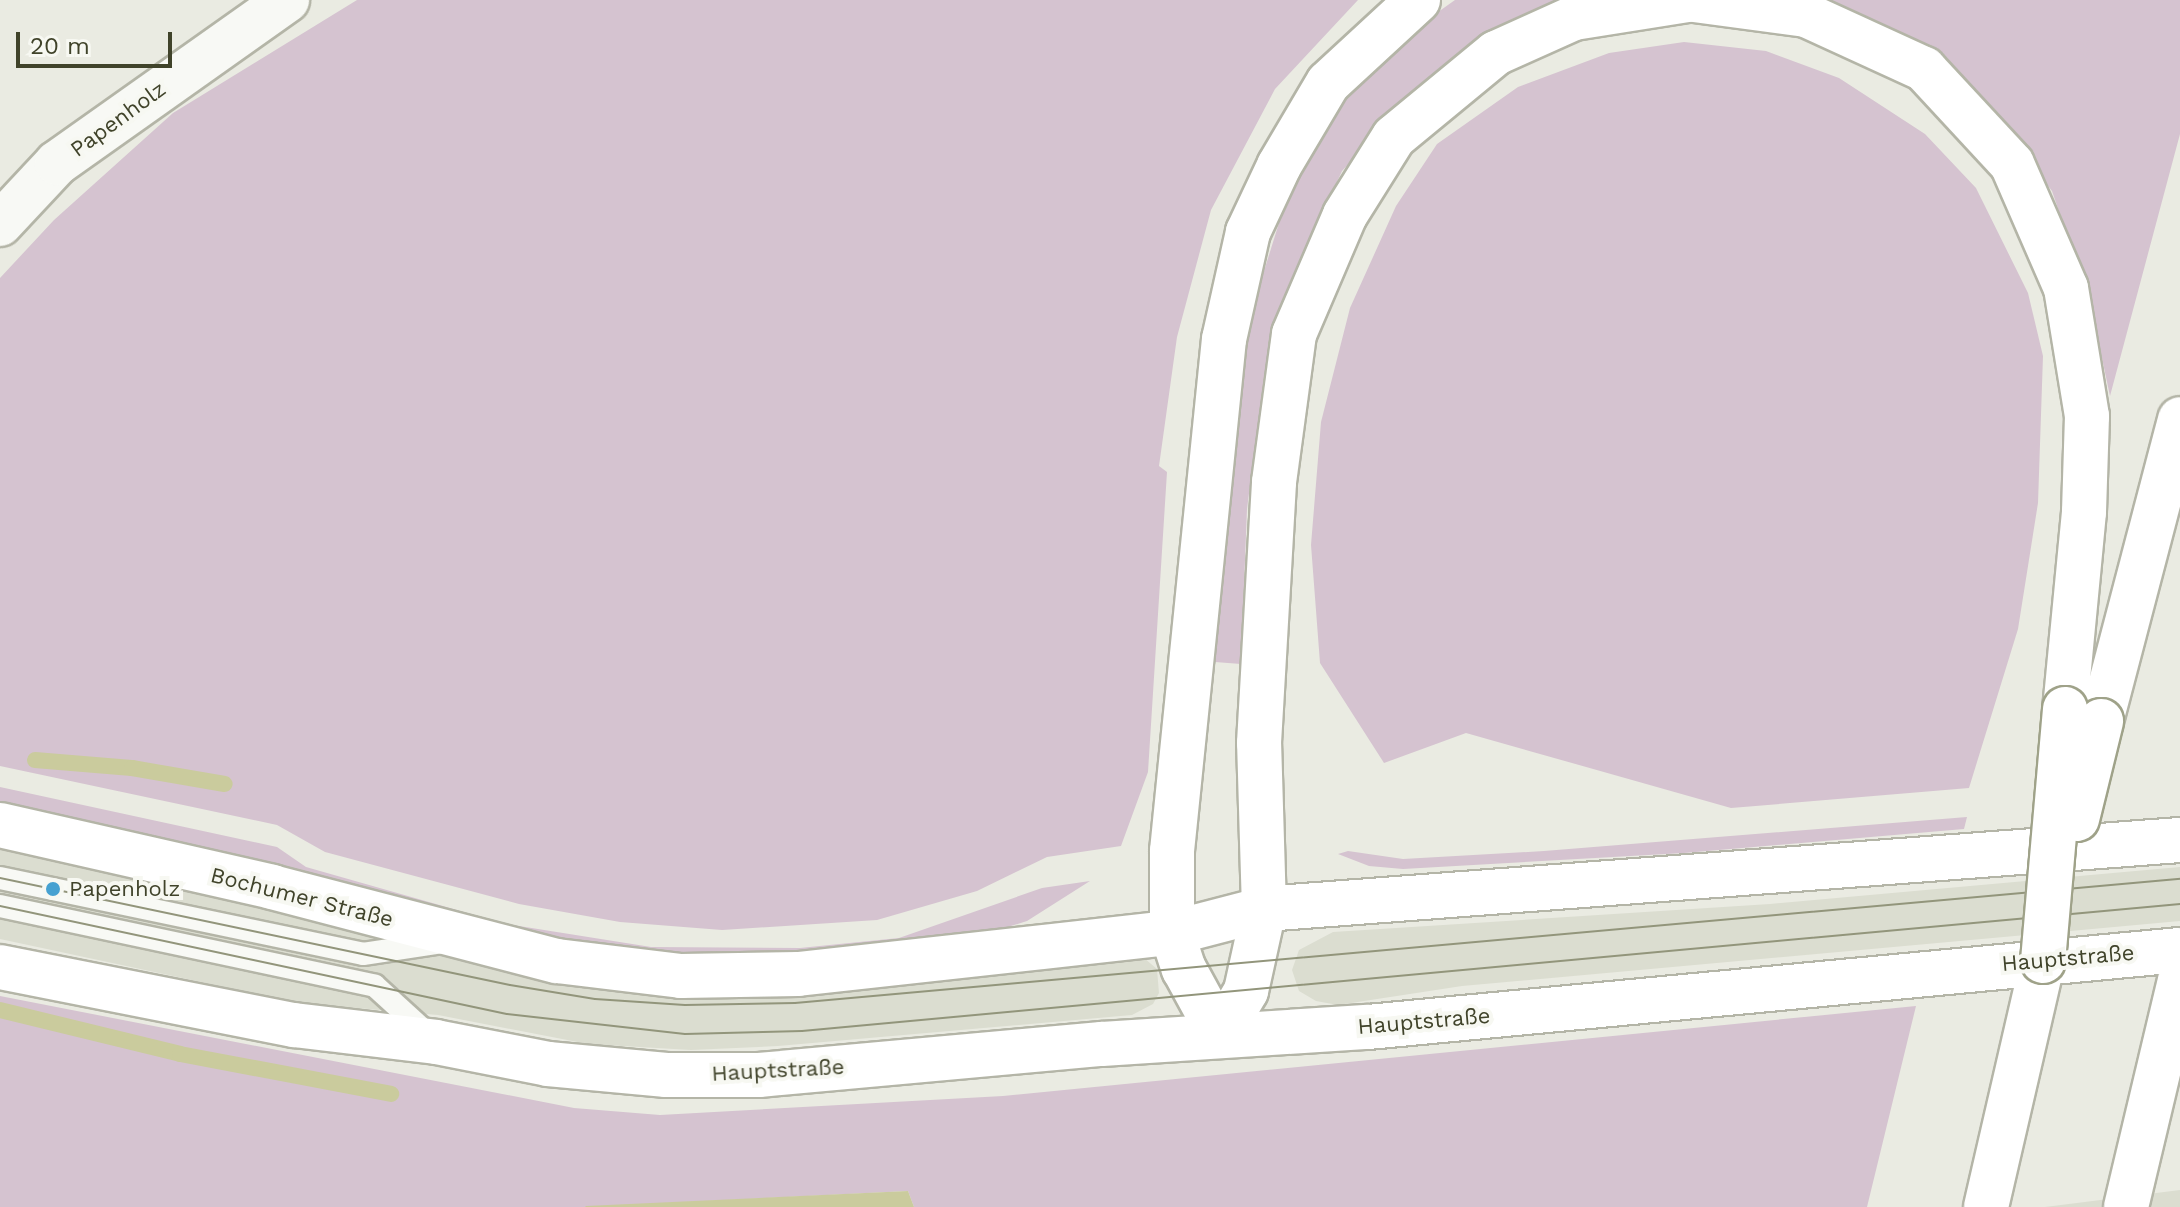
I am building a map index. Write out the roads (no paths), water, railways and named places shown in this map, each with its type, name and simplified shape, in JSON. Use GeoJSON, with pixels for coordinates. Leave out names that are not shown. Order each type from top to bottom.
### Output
{"type":"FeatureCollection","features":[{"type":"Feature","properties":{"kind":"main road"},"geometry":{"type":"LineString","coordinates":[[1418,0],[1328,83],[1248,232],[1224,339],[1210,451],[1172,851],[1172,933],[1190,983],[1220,1035],[1246,991],[1264,909],[1259,743],[1274,482],[1294,334],[1345,215],[1394,137],[1496,53],[1574,18],[1688,0]]}},
{"type":"Feature","properties":{"kind":"main road"},"geometry":{"type":"LineString","coordinates":[[1694,0],[1806,15],[1924,69],[2012,164],[2066,288],[2087,416],[2083,715]]}},
{"type":"Feature","properties":{"kind":"main road"},"geometry":{"type":"LineString","coordinates":[[1986,1207],[2043,961],[2083,715],[2180,419]]}},
{"type":"Feature","properties":{"kind":"main road","name":"Bochumer Straße"},"geometry":{"type":"LineString","coordinates":[[0,825],[272,887],[557,961],[681,976],[798,974],[1172,933]]}},
{"type":"Feature","properties":{"kind":"main road"},"geometry":{"type":"LineString","coordinates":[[1172,933],[1264,909],[2180,840]]}},
{"type":"Feature","properties":{"kind":"main road","name":"Hauptstraße"},"geometry":{"type":"LineString","coordinates":[[436,1042],[548,1064],[666,1075],[759,1075],[1220,1035],[1368,1027],[2180,950]]}},
{"type":"Feature","properties":{"kind":"main road"},"geometry":{"type":"LineString","coordinates":[[0,967],[294,1025],[436,1042]]}},
{"type":"Feature","properties":{"kind":"main road"},"geometry":{"type":"LineString","coordinates":[[2129,1197],[2180,980]]}},
{"type":"Feature","properties":{"kind":"street","name":"Papenholz"},"geometry":{"type":"LineString","coordinates":[[0,224],[57,163],[287,0]]}},
{"type":"Feature","properties":{"kind":"lane","name":"Bochumer Straße"},"geometry":{"type":"LineString","coordinates":[[0,878],[363,954],[463,939]]}},
{"type":"Feature","properties":{"kind":"lane"},"geometry":{"type":"LineString","coordinates":[[0,906],[375,986],[436,1042]]}},
{"type":"Feature","properties":{"kind":"waterway"},"geometry":{"type":"LineString","coordinates":[[35,760],[132,768],[225,784]]}},
{"type":"Feature","properties":{"kind":"waterway"},"geometry":{"type":"LineString","coordinates":[[0,1010],[180,1054],[391,1094]]}},
{"type":"Feature","properties":{"kind":"tram line"},"geometry":{"type":"LineString","coordinates":[[0,878],[510,985],[595,999],[685,1005],[795,1003],[2180,879]]}},
{"type":"Feature","properties":{"kind":"tram line"},"geometry":{"type":"LineString","coordinates":[[0,906],[507,1014],[685,1034],[802,1031],[2180,904]]}},
{"type":"Feature","properties":{"kind":"place","name":"Papenholz"},"geometry":{"type":"Point","coordinates":[53,889]}}]}
